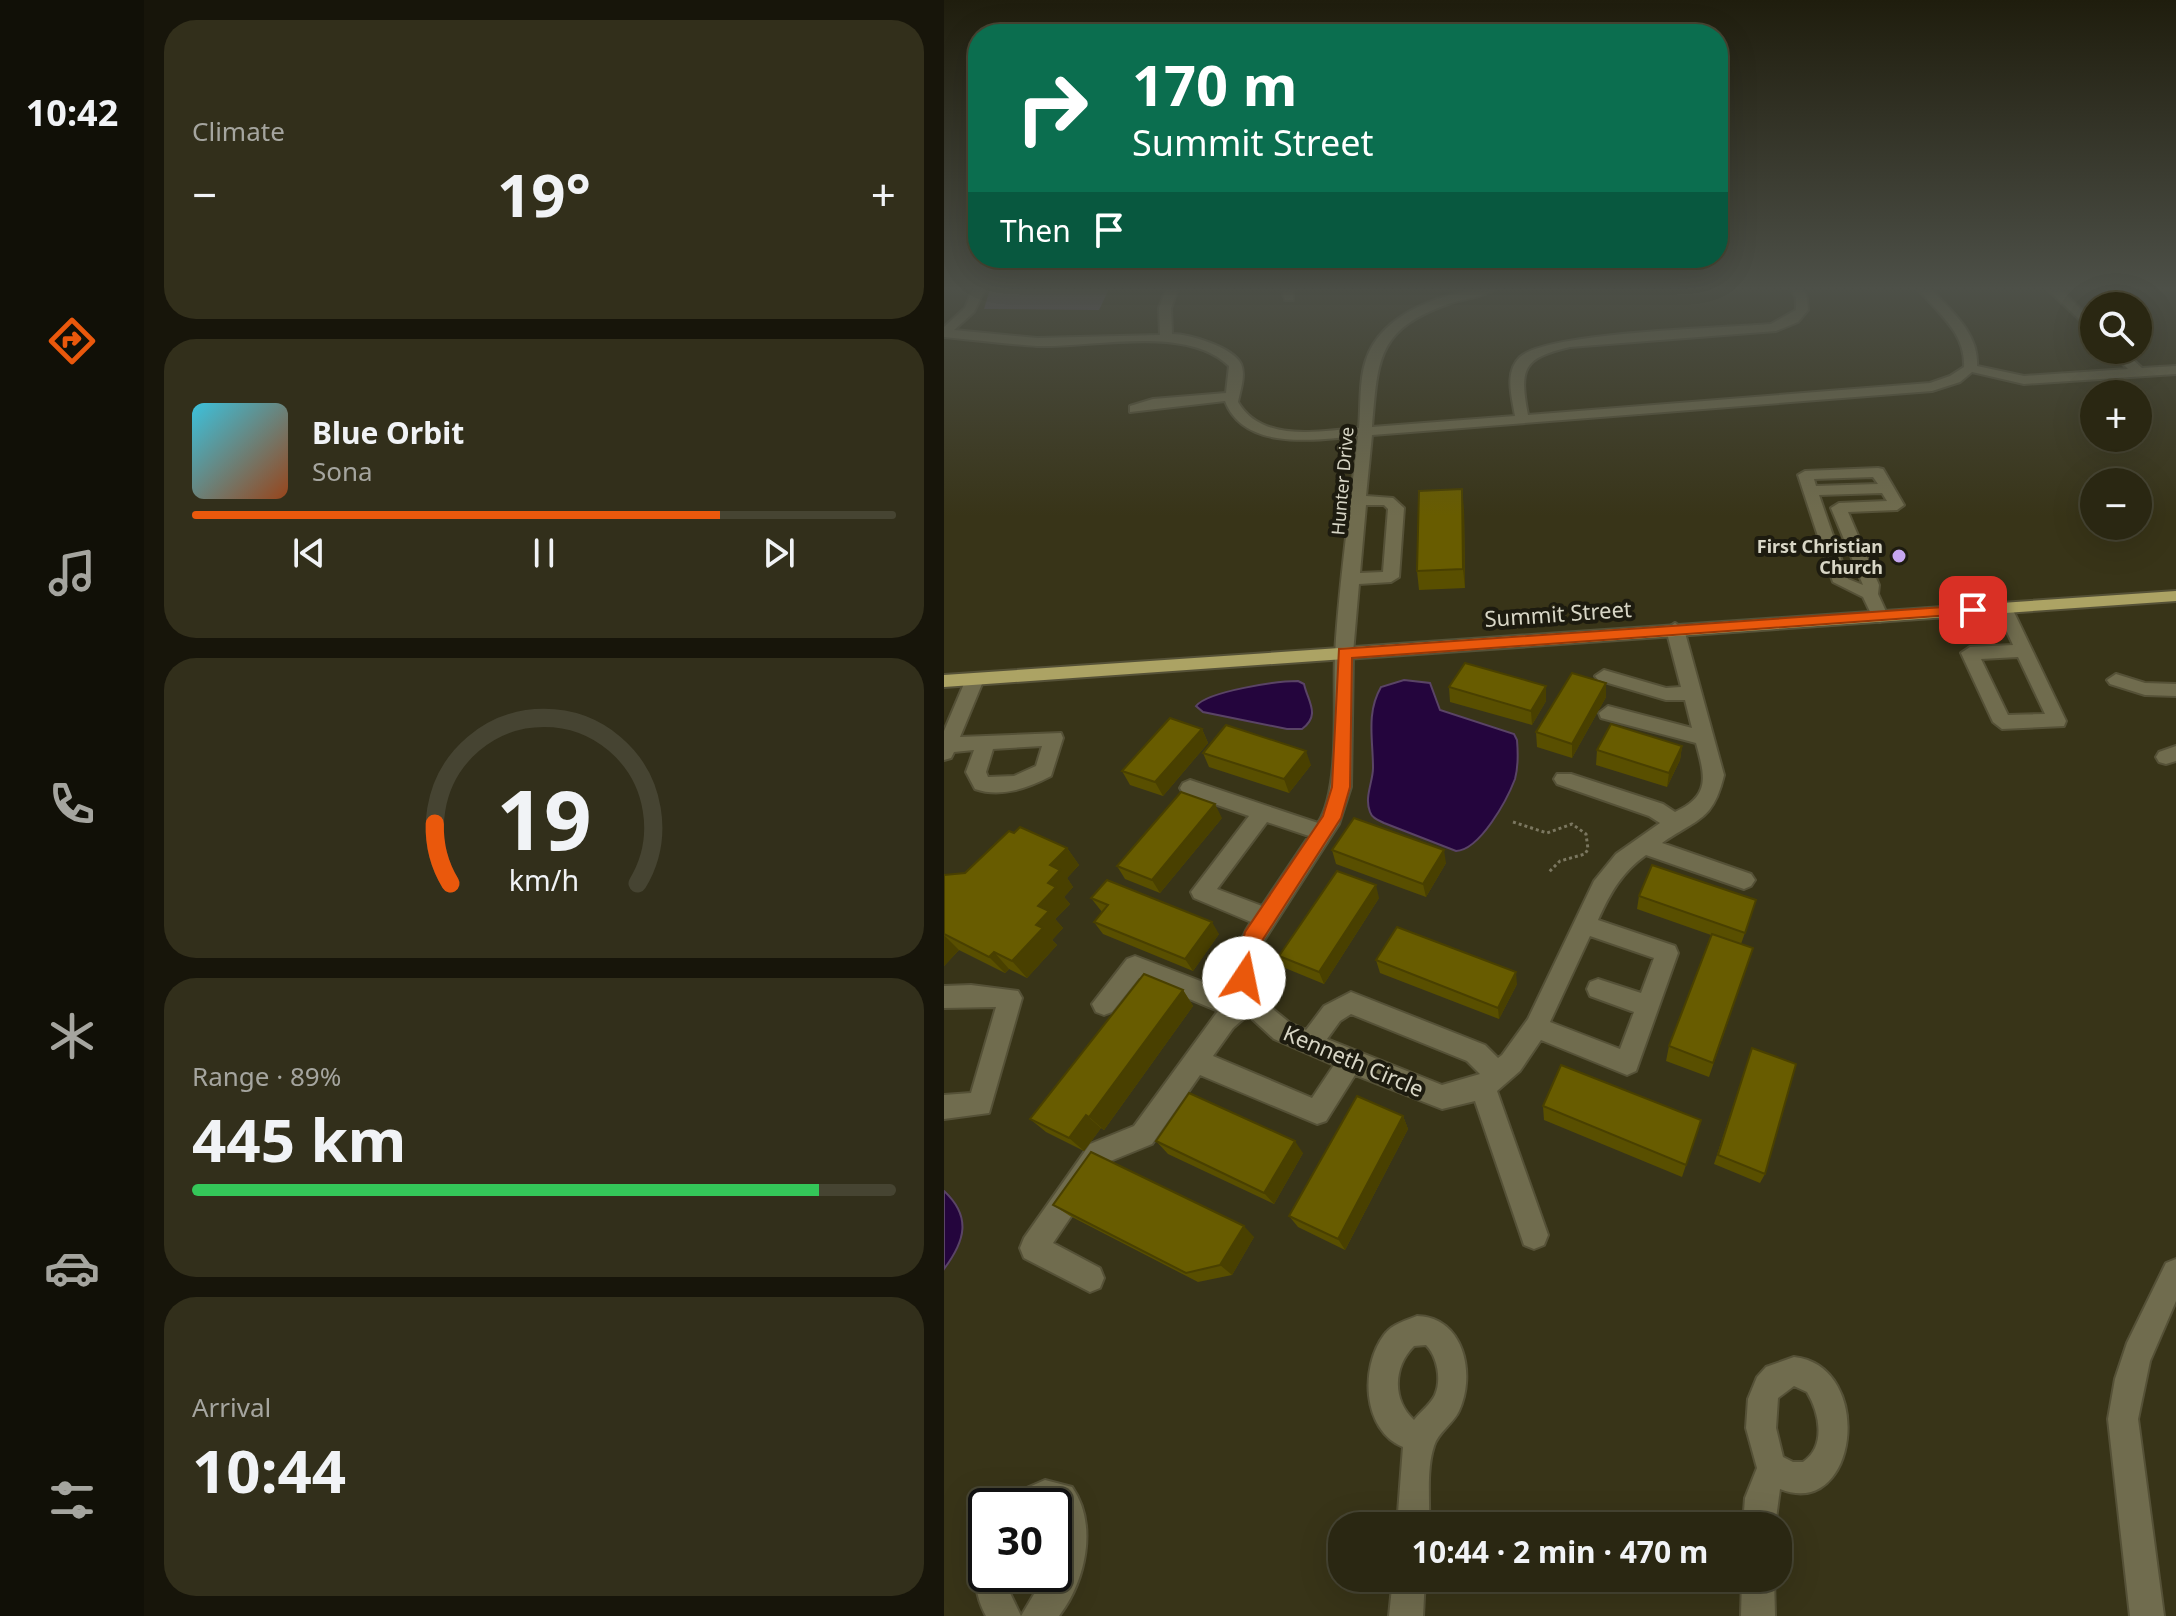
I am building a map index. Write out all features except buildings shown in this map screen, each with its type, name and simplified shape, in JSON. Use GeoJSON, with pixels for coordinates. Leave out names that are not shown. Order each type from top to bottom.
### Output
{"type":"FeatureCollection","features":[{"type":"Feature","properties":{"kind":"main road","name":"Summit Street"},"geometry":{"type":"LineString","coordinates":[[944,681],[2176,596]]}},
{"type":"Feature","properties":{"kind":"street"},"geometry":{"type":"LineString","coordinates":[[1232,364],[1236,372],[1232,396],[1236,413],[1243,420],[1268,432],[1309,436],[1912,391],[1946,383],[1971,364]]}},
{"type":"Feature","properties":{"kind":"street","name":"Hunter Drive"},"geometry":{"type":"LineString","coordinates":[[1344,653],[1372,364]]}},
{"type":"Feature","properties":{"kind":"street"},"geometry":{"type":"LineString","coordinates":[[1521,364],[1514,379],[1523,421]]}},
{"type":"Feature","properties":{"kind":"street"},"geometry":{"type":"LineString","coordinates":[[2130,364],[2139,373]]}},
{"type":"Feature","properties":{"kind":"street"},"geometry":{"type":"LineString","coordinates":[[1970,368],[2024,380],[2176,370]]}},
{"type":"Feature","properties":{"kind":"street"},"geometry":{"type":"LineString","coordinates":[[1135,409],[1153,403],[1232,396]]}},
{"type":"Feature","properties":{"kind":"street"},"geometry":{"type":"LineString","coordinates":[[1839,508],[1897,505],[1878,472],[1805,475],[1841,582],[1870,594]]}},
{"type":"Feature","properties":{"kind":"street"},"geometry":{"type":"LineString","coordinates":[[1811,491],[1888,488]]}},
{"type":"Feature","properties":{"kind":"street"},"geometry":{"type":"LineString","coordinates":[[1830,490],[1871,585],[1870,594],[1880,616]]}},
{"type":"Feature","properties":{"kind":"street"},"geometry":{"type":"LineString","coordinates":[[1351,579],[1391,577],[1396,508],[1388,501],[1360,500]]}},
{"type":"Feature","properties":{"kind":"street"},"geometry":{"type":"LineString","coordinates":[[2004,608],[2025,651],[2057,721],[2002,722],[1970,653],[2025,651]]}},
{"type":"Feature","properties":{"kind":"street"},"geometry":{"type":"LineString","coordinates":[[1489,1081],[1511,1063],[1536,1027],[1583,924],[1609,878],[1623,860],[1643,845],[1699,811],[1709,795],[1714,775],[1675,629]]}},
{"type":"Feature","properties":{"kind":"street"},"geometry":{"type":"LineString","coordinates":[[1090,1278],[1034,1248],[1099,1153],[1143,1135],[1196,1061],[1243,1004],[1246,958],[1264,917],[1332,818],[1341,787],[1344,653]]}},
{"type":"Feature","properties":{"kind":"street"},"geometry":{"type":"LineString","coordinates":[[1604,676],[1666,694],[1692,693]]}},
{"type":"Feature","properties":{"kind":"street"},"geometry":{"type":"LineString","coordinates":[[945,748],[975,679]]}},
{"type":"Feature","properties":{"kind":"street"},"geometry":{"type":"LineString","coordinates":[[2116,680],[2145,689],[2176,690]]}},
{"type":"Feature","properties":{"kind":"street"},"geometry":{"type":"LineString","coordinates":[[1608,713],[1704,738]]}},
{"type":"Feature","properties":{"kind":"street"},"geometry":{"type":"LineString","coordinates":[[945,748],[986,742],[1054,738],[1044,771],[1004,787],[982,784],[976,772],[986,742]]}},
{"type":"Feature","properties":{"kind":"street"},"geometry":{"type":"LineString","coordinates":[[1564,779],[1656,810],[1676,823]]}},
{"type":"Feature","properties":{"kind":"street"},"geometry":{"type":"LineString","coordinates":[[1190,788],[1323,833]]}},
{"type":"Feature","properties":{"kind":"street"},"geometry":{"type":"LineString","coordinates":[[1263,813],[1202,892],[1264,917]]}},
{"type":"Feature","properties":{"kind":"street"},"geometry":{"type":"LineString","coordinates":[[1643,845],[1744,880]]}},
{"type":"Feature","properties":{"kind":"street"},"geometry":{"type":"LineString","coordinates":[[1536,1027],[1627,1063],[1667,953],[1583,924]]}},
{"type":"Feature","properties":{"kind":"street"},"geometry":{"type":"LineString","coordinates":[[1104,1004],[1135,966],[1243,1004]]}},
{"type":"Feature","properties":{"kind":"street"},"geometry":{"type":"LineString","coordinates":[[1598,989],[1647,1006]]}},
{"type":"Feature","properties":{"kind":"street"},"geometry":{"type":"LineString","coordinates":[[944,997],[971,995],[1010,998],[980,1104],[944,1107]]}},
{"type":"Feature","properties":{"kind":"street"},"geometry":{"type":"LineString","coordinates":[[1311,1044],[1331,1013],[1339,1005],[1351,1003],[1476,1053],[1486,1061],[1489,1081],[1534,1235]]}},
{"type":"Feature","properties":{"kind":"street","name":"Kenneth Circle"},"geometry":{"type":"LineString","coordinates":[[1243,1004],[1282,1031],[1442,1097],[1489,1081]]}},
{"type":"Feature","properties":{"kind":"street"},"geometry":{"type":"LineString","coordinates":[[1196,1061],[1317,1112],[1351,1060]]}},
{"type":"Feature","properties":{"kind":"street"},"geometry":{"type":"LineString","coordinates":[[2147,1616],[2123,1419],[2127,1387],[2146,1327],[2176,1273]]}},
{"type":"Feature","properties":{"kind":"street"},"geometry":{"type":"LineString","coordinates":[[1414,1512],[1420,1438]]}},
{"type":"Feature","properties":{"kind":"street"},"geometry":{"type":"LineString","coordinates":[[1760,1512],[1761,1498],[1772,1468]]}},
{"type":"Feature","properties":{"kind":"street"},"geometry":{"type":"LineString","coordinates":[[1072,1526],[1072,1548]]}},
{"type":"Feature","properties":{"kind":"street"},"geometry":{"type":"LineString","coordinates":[[993,1592],[1004,1616]]}},
{"type":"Feature","properties":{"kind":"street"},"geometry":{"type":"LineString","coordinates":[[1038,1616],[1055,1592]]}},
{"type":"Feature","properties":{"kind":"street"},"geometry":{"type":"LineString","coordinates":[[1406,1616],[1408,1592]]}},
{"type":"Feature","properties":{"kind":"street"},"geometry":{"type":"LineString","coordinates":[[1758,1592],[1758,1616]]}},
{"type":"Feature","properties":{"kind":"path"},"geometry":{"type":"LineString","coordinates":[[1513,822],[1548,834],[1572,824],[1586,834],[1588,849],[1585,854],[1560,861],[1548,873]]}},
{"type":"Feature","properties":{"kind":"shaded area"},"geometry":{"type":"Polygon","coordinates":[[[1404,680],[1430,683],[1440,710],[1514,734],[1517,740],[1515,779],[1499,811],[1474,842],[1456,851],[1384,823],[1370,812],[1373,707],[1381,687],[1404,680]]]}},
{"type":"Feature","properties":{"kind":"shaded area"},"geometry":{"type":"Polygon","coordinates":[[[1298,681],[1304,684],[1312,708],[1311,719],[1302,729],[1287,729],[1203,712],[1196,706],[1228,691],[1298,681]]]}},
{"type":"Feature","properties":{"kind":"shaded area"},"geometry":{"type":"Polygon","coordinates":[[[944,1191],[959,1210],[962,1229],[957,1249],[944,1269],[944,1191]]]}},
{"type":"Feature","properties":{"kind":"place","name":"First Christian Church"},"geometry":{"type":"Point","coordinates":[1899,556]}},
{"type":"Feature","properties":{"kind":"route"},"geometry":{"type":"LineString","coordinates":[[1244,978],[1252,939],[1264,917],[1332,818],[1341,787],[1340,724],[1344,653],[1973,610]]}}]}
